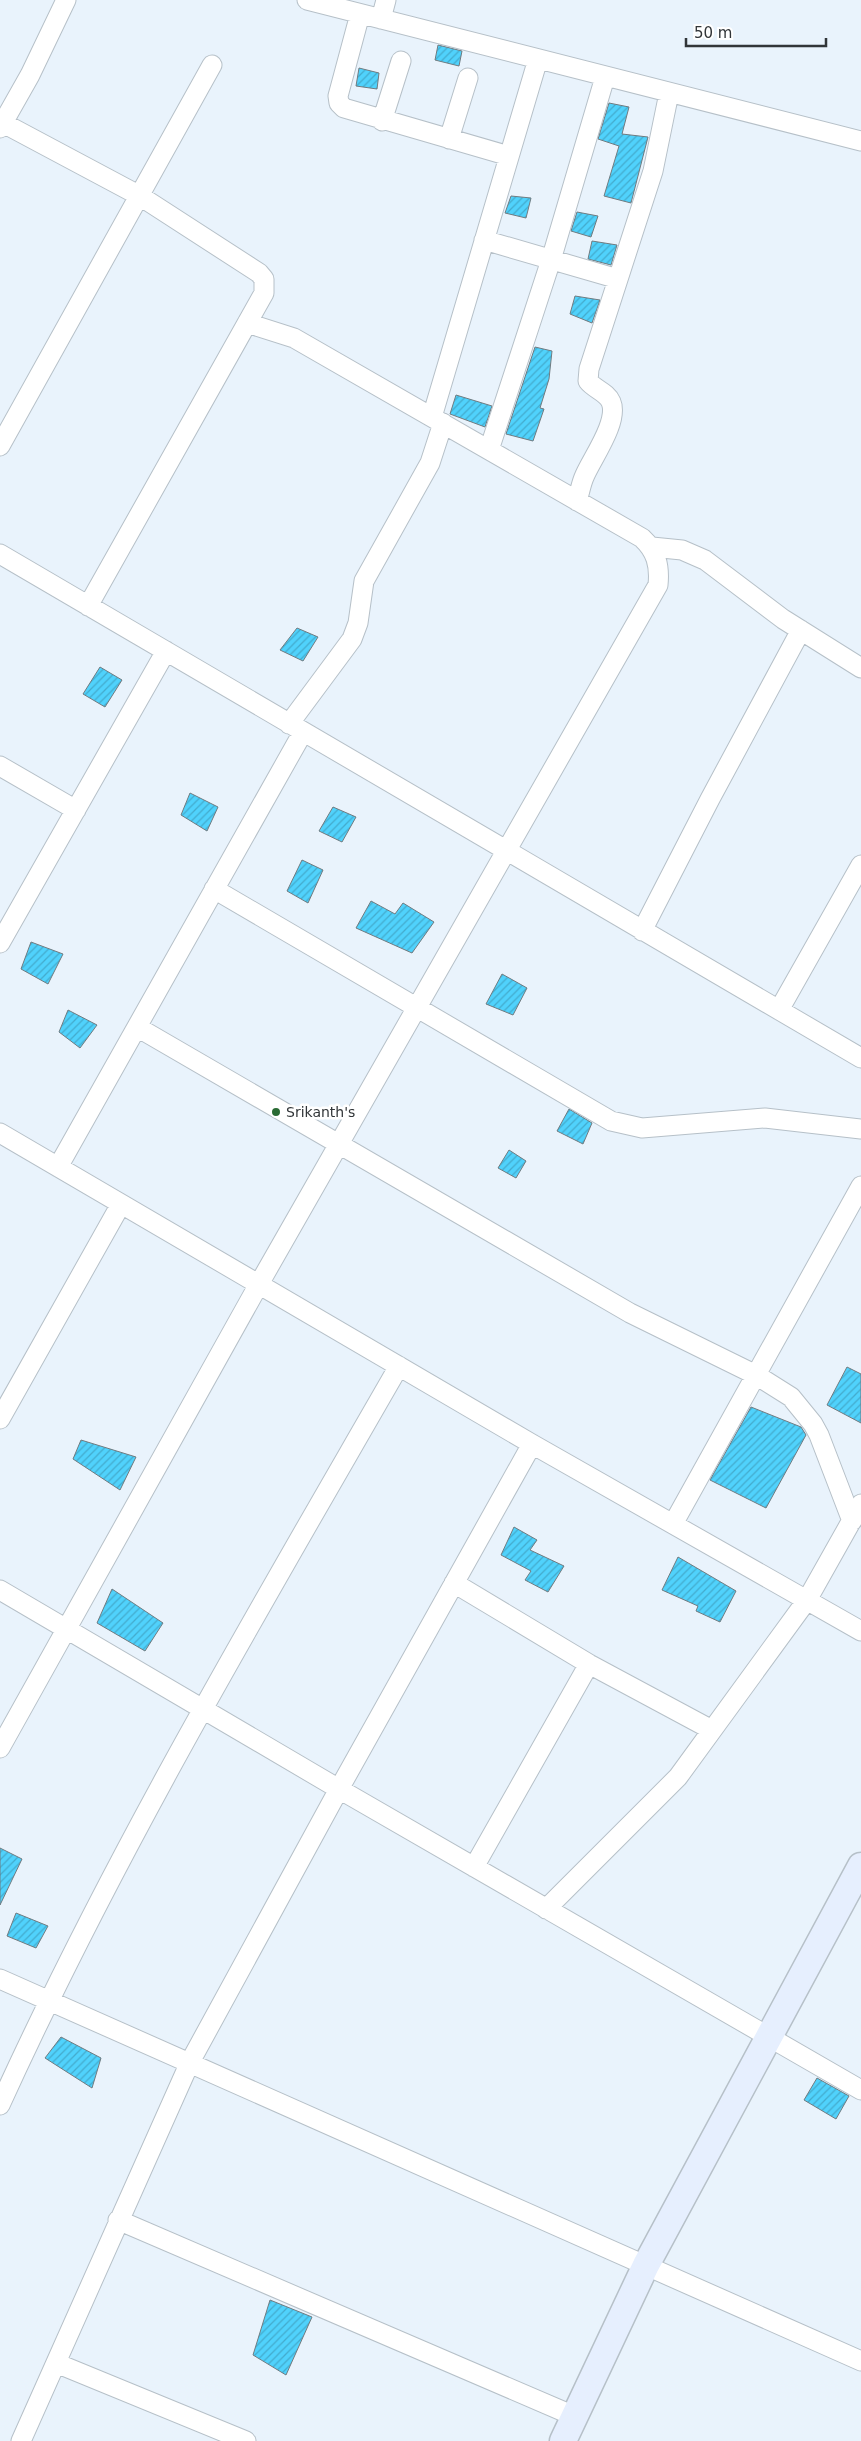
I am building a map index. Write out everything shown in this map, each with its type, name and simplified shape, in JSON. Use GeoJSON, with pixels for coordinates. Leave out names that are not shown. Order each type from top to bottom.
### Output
{"type":"FeatureCollection","features":[{"type":"Feature","properties":{"kind":"main road"},"geometry":{"type":"LineString","coordinates":[[563,2441],[646,2265],[861,1866]]}},
{"type":"Feature","properties":{"kind":"street"},"geometry":{"type":"LineString","coordinates":[[66,0],[30,75],[2,125],[140,196],[258,273],[264,279],[264,293],[88,606]]}},
{"type":"Feature","properties":{"kind":"street"},"geometry":{"type":"LineString","coordinates":[[307,0],[861,141]]}},
{"type":"Feature","properties":{"kind":"street"},"geometry":{"type":"LineString","coordinates":[[381,19],[386,0]]}},
{"type":"Feature","properties":{"kind":"street"},"geometry":{"type":"LineString","coordinates":[[360,14],[338,96],[339,103],[350,111],[382,121],[509,156]]}},
{"type":"Feature","properties":{"kind":"street"},"geometry":{"type":"LineString","coordinates":[[58,1167],[214,889],[296,728],[352,639],[358,623],[364,581],[430,463],[438,420],[484,240],[538,60]]}},
{"type":"Feature","properties":{"kind":"street"},"geometry":{"type":"LineString","coordinates":[[382,121],[401,61]]}},
{"type":"Feature","properties":{"kind":"street"},"geometry":{"type":"LineString","coordinates":[[0,446],[212,65]]}},
{"type":"Feature","properties":{"kind":"street"},"geometry":{"type":"LineString","coordinates":[[490,450],[551,260],[605,77]]}},
{"type":"Feature","properties":{"kind":"street"},"geometry":{"type":"LineString","coordinates":[[449,139],[468,78]]}},
{"type":"Feature","properties":{"kind":"street"},"geometry":{"type":"LineString","coordinates":[[577,501],[585,474],[608,428],[612,415],[611,402],[607,396],[590,384],[587,377],[652,171],[669,93]]}},
{"type":"Feature","properties":{"kind":"street"},"geometry":{"type":"LineString","coordinates":[[484,240],[618,279]]}},
{"type":"Feature","properties":{"kind":"street"},"geometry":{"type":"LineString","coordinates":[[0,1748],[259,1284],[655,594],[658,585],[659,567],[652,547],[642,538],[294,338],[247,323]]}},
{"type":"Feature","properties":{"kind":"street"},"geometry":{"type":"LineString","coordinates":[[652,547],[682,550],[694,555],[801,630],[861,668]]}},
{"type":"Feature","properties":{"kind":"street"},"geometry":{"type":"LineString","coordinates":[[0,554],[506,852],[861,1058]]}},
{"type":"Feature","properties":{"kind":"street"},"geometry":{"type":"LineString","coordinates":[[642,931],[710,799],[801,630]]}},
{"type":"Feature","properties":{"kind":"street"},"geometry":{"type":"LineString","coordinates":[[0,943],[166,651]]}},
{"type":"Feature","properties":{"kind":"street"},"geometry":{"type":"LineString","coordinates":[[0,766],[76,810]]}},
{"type":"Feature","properties":{"kind":"street"},"geometry":{"type":"LineString","coordinates":[[779,1010],[861,865]]}},
{"type":"Feature","properties":{"kind":"street"},"geometry":{"type":"LineString","coordinates":[[214,889],[612,1121],[642,1128],[765,1118],[861,1129]]}},
{"type":"Feature","properties":{"kind":"street"},"geometry":{"type":"LineString","coordinates":[[137,1027],[630,1313],[756,1375],[791,1398],[813,1424],[852,1521]]}},
{"type":"Feature","properties":{"kind":"street"},"geometry":{"type":"LineString","coordinates":[[0,1133],[532,1444],[861,1631]]}},
{"type":"Feature","properties":{"kind":"street"},"geometry":{"type":"LineString","coordinates":[[673,1524],[861,1186]]}},
{"type":"Feature","properties":{"kind":"street"},"geometry":{"type":"LineString","coordinates":[[0,1419],[121,1204]]}},
{"type":"Feature","properties":{"kind":"street"},"geometry":{"type":"LineString","coordinates":[[0,2105],[48,2000],[202,1708],[400,1366]]}},
{"type":"Feature","properties":{"kind":"street"},"geometry":{"type":"LineString","coordinates":[[21,2441],[190,2062],[339,1789],[532,1444]]}},
{"type":"Feature","properties":{"kind":"street"},"geometry":{"type":"LineString","coordinates":[[546,1909],[669,1788],[807,1600],[861,1504]]}},
{"type":"Feature","properties":{"kind":"street"},"geometry":{"type":"LineString","coordinates":[[454,1583],[589,1664],[712,1730]]}},
{"type":"Feature","properties":{"kind":"street"},"geometry":{"type":"LineString","coordinates":[[0,1590],[339,1789],[861,2090]]}},
{"type":"Feature","properties":{"kind":"street"},"geometry":{"type":"LineString","coordinates":[[474,1867],[589,1664]]}},
{"type":"Feature","properties":{"kind":"street"},"geometry":{"type":"LineString","coordinates":[[0,1979],[861,2361]]}},
{"type":"Feature","properties":{"kind":"street"},"geometry":{"type":"LineString","coordinates":[[118,2220],[574,2416]]}},
{"type":"Feature","properties":{"kind":"street"},"geometry":{"type":"LineString","coordinates":[[56,2363],[246,2441]]}},
{"type":"Feature","properties":{"kind":"building"},"geometry":{"type":"Polygon","coordinates":[[[438,45],[462,51],[459,66],[435,60],[438,45]]]}},
{"type":"Feature","properties":{"kind":"building"},"geometry":{"type":"Polygon","coordinates":[[[359,68],[379,73],[377,89],[356,86],[359,68]]]}},
{"type":"Feature","properties":{"kind":"building"},"geometry":{"type":"Polygon","coordinates":[[[609,103],[629,107],[622,134],[648,137],[631,203],[604,196],[619,146],[598,139],[609,103]]]}},
{"type":"Feature","properties":{"kind":"building"},"geometry":{"type":"Polygon","coordinates":[[[511,196],[531,198],[526,218],[505,213],[511,196]]]}},
{"type":"Feature","properties":{"kind":"building"},"geometry":{"type":"Polygon","coordinates":[[[577,212],[598,216],[591,237],[571,231],[577,212]]]}},
{"type":"Feature","properties":{"kind":"building"},"geometry":{"type":"Polygon","coordinates":[[[592,241],[617,245],[611,265],[588,259],[592,241]]]}},
{"type":"Feature","properties":{"kind":"building"},"geometry":{"type":"Polygon","coordinates":[[[575,296],[600,300],[592,323],[570,314],[575,296]]]}},
{"type":"Feature","properties":{"kind":"building"},"geometry":{"type":"Polygon","coordinates":[[[535,347],[552,351],[549,379],[540,408],[544,409],[533,441],[506,434],[535,347]]]}},
{"type":"Feature","properties":{"kind":"building"},"geometry":{"type":"Polygon","coordinates":[[[456,395],[492,406],[485,427],[450,414],[456,395]]]}},
{"type":"Feature","properties":{"kind":"building"},"geometry":{"type":"Polygon","coordinates":[[[297,628],[318,637],[303,661],[280,650],[297,628]]]}},
{"type":"Feature","properties":{"kind":"building"},"geometry":{"type":"Polygon","coordinates":[[[100,667],[122,680],[105,707],[83,694],[100,667]]]}},
{"type":"Feature","properties":{"kind":"building"},"geometry":{"type":"Polygon","coordinates":[[[190,793],[218,807],[207,831],[181,815],[190,793]]]}},
{"type":"Feature","properties":{"kind":"building"},"geometry":{"type":"Polygon","coordinates":[[[333,807],[356,817],[342,842],[319,831],[333,807]]]}},
{"type":"Feature","properties":{"kind":"building"},"geometry":{"type":"Polygon","coordinates":[[[302,860],[323,870],[308,903],[287,891],[302,860]]]}},
{"type":"Feature","properties":{"kind":"building"},"geometry":{"type":"Polygon","coordinates":[[[371,901],[395,914],[403,903],[434,922],[412,953],[356,928],[371,901]]]}},
{"type":"Feature","properties":{"kind":"building"},"geometry":{"type":"Polygon","coordinates":[[[31,942],[63,954],[48,984],[21,969],[31,942]]]}},
{"type":"Feature","properties":{"kind":"building"},"geometry":{"type":"Polygon","coordinates":[[[502,974],[527,988],[513,1015],[486,1004],[502,974]]]}},
{"type":"Feature","properties":{"kind":"building"},"geometry":{"type":"Polygon","coordinates":[[[68,1010],[97,1025],[80,1048],[59,1032],[68,1010]]]}},
{"type":"Feature","properties":{"kind":"building"},"geometry":{"type":"Polygon","coordinates":[[[569,1109],[592,1123],[583,1144],[557,1131],[569,1109]]]}},
{"type":"Feature","properties":{"kind":"building"},"geometry":{"type":"Polygon","coordinates":[[[509,1150],[526,1161],[516,1178],[498,1168],[509,1150]]]}},
{"type":"Feature","properties":{"kind":"building"},"geometry":{"type":"Polygon","coordinates":[[[847,1367],[861,1374],[861,1423],[827,1405],[847,1367]]]}},
{"type":"Feature","properties":{"kind":"building"},"geometry":{"type":"Polygon","coordinates":[[[751,1407],[801,1427],[806,1435],[766,1508],[710,1480],[751,1407]]]}},
{"type":"Feature","properties":{"kind":"building"},"geometry":{"type":"Polygon","coordinates":[[[81,1440],[136,1457],[120,1490],[73,1459],[81,1440]]]}},
{"type":"Feature","properties":{"kind":"building"},"geometry":{"type":"Polygon","coordinates":[[[514,1527],[537,1540],[530,1550],[564,1566],[548,1592],[525,1580],[531,1571],[501,1555],[514,1527]]]}},
{"type":"Feature","properties":{"kind":"building"},"geometry":{"type":"Polygon","coordinates":[[[678,1557],[736,1591],[720,1622],[696,1611],[698,1606],[662,1590],[678,1557]]]}},
{"type":"Feature","properties":{"kind":"building"},"geometry":{"type":"Polygon","coordinates":[[[112,1589],[163,1623],[145,1651],[97,1623],[112,1589]]]}},
{"type":"Feature","properties":{"kind":"building"},"geometry":{"type":"Polygon","coordinates":[[[0,1848],[22,1859],[0,1905],[0,1848]]]}},
{"type":"Feature","properties":{"kind":"building"},"geometry":{"type":"Polygon","coordinates":[[[16,1913],[48,1926],[36,1948],[7,1936],[16,1913]]]}},
{"type":"Feature","properties":{"kind":"building"},"geometry":{"type":"Polygon","coordinates":[[[61,2037],[101,2058],[92,2088],[45,2058],[61,2037]]]}},
{"type":"Feature","properties":{"kind":"building"},"geometry":{"type":"Polygon","coordinates":[[[817,2078],[849,2096],[836,2119],[804,2100],[817,2078]]]}},
{"type":"Feature","properties":{"kind":"building"},"geometry":{"type":"Polygon","coordinates":[[[270,2300],[312,2317],[286,2375],[253,2355],[270,2300]]]}},
{"type":"Feature","properties":{"kind":"place","name":"Srikanth's"},"geometry":{"type":"Point","coordinates":[276,1112]}}]}
